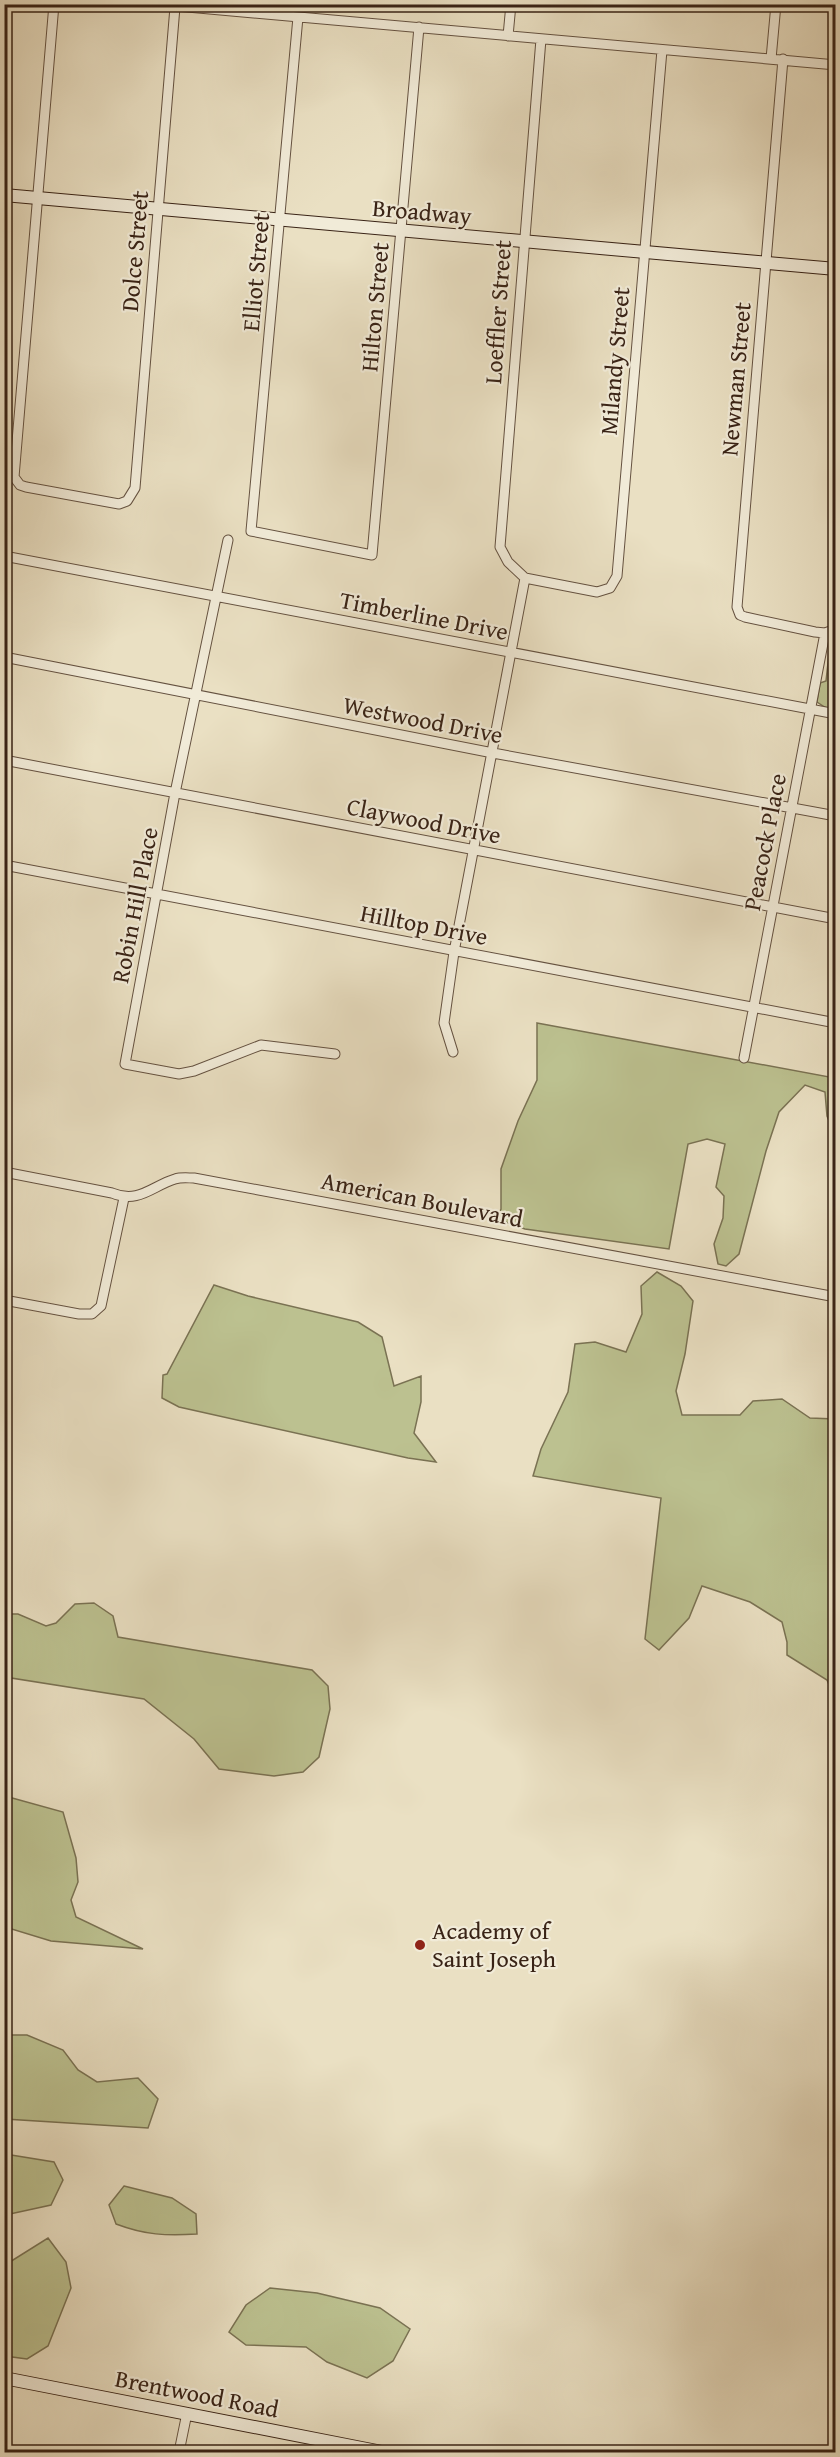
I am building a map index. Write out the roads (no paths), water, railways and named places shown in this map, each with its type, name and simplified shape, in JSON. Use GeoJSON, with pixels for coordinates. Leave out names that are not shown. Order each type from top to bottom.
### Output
{"type":"FeatureCollection","features":[{"type":"Feature","properties":{"kind":"street"},"geometry":{"type":"LineString","coordinates":[[37,198],[54,4]]}},
{"type":"Feature","properties":{"kind":"street"},"geometry":{"type":"LineString","coordinates":[[154,4],[175,7],[247,8],[298,17],[836,64]]}},
{"type":"Feature","properties":{"kind":"street"},"geometry":{"type":"LineString","coordinates":[[508,36],[511,4]]}},
{"type":"Feature","properties":{"kind":"street"},"geometry":{"type":"LineString","coordinates":[[771,59],[776,4]]}},
{"type":"Feature","properties":{"kind":"street","name":"Dolce Street"},"geometry":{"type":"LineString","coordinates":[[37,198],[13,473],[16,481],[26,487],[119,504],[130,497],[135,488],[175,7]]}},
{"type":"Feature","properties":{"kind":"street","name":"Elliot Street"},"geometry":{"type":"LineString","coordinates":[[298,17],[251,531],[372,555]]}},
{"type":"Feature","properties":{"kind":"street","name":"Hilton Street"},"geometry":{"type":"LineString","coordinates":[[372,555],[419,27]]}},
{"type":"Feature","properties":{"kind":"street","name":"Loeffler Street"},"geometry":{"type":"LineString","coordinates":[[525,578],[508,562],[500,543],[541,39]]}},
{"type":"Feature","properties":{"kind":"street","name":"Milandy Street"},"geometry":{"type":"LineString","coordinates":[[525,578],[597,592],[608,590],[616,580],[662,50]]}},
{"type":"Feature","properties":{"kind":"street","name":"Newman Street"},"geometry":{"type":"LineString","coordinates":[[783,59],[737,608],[740,615],[746,617],[825,633]]}},
{"type":"Feature","properties":{"kind":"street","name":"Broadway"},"geometry":{"type":"LineString","coordinates":[[4,195],[836,269]]}},
{"type":"Feature","properties":{"kind":"street","name":"Robin Hill Place"},"geometry":{"type":"LineString","coordinates":[[228,540],[214,596],[175,793],[125,1064],[179,1074],[194,1071],[261,1045],[335,1054]]}},
{"type":"Feature","properties":{"kind":"street","name":"Timberline Drive"},"geometry":{"type":"LineString","coordinates":[[4,556],[836,714]]}},
{"type":"Feature","properties":{"kind":"street"},"geometry":{"type":"LineString","coordinates":[[453,1052],[444,1023],[454,952],[525,578]]}},
{"type":"Feature","properties":{"kind":"street"},"geometry":{"type":"LineString","coordinates":[[825,633],[836,629]]}},
{"type":"Feature","properties":{"kind":"street","name":"Peacock Place"},"geometry":{"type":"LineString","coordinates":[[744,1058],[825,633]]}},
{"type":"Feature","properties":{"kind":"street","name":"Westwood Drive"},"geometry":{"type":"LineString","coordinates":[[4,657],[493,753],[836,816]]}},
{"type":"Feature","properties":{"kind":"street","name":"Claywood Drive"},"geometry":{"type":"LineString","coordinates":[[4,760],[836,919]]}},
{"type":"Feature","properties":{"kind":"street","name":"Hilltop Drive"},"geometry":{"type":"LineString","coordinates":[[4,865],[836,1023]]}},
{"type":"Feature","properties":{"kind":"street"},"geometry":{"type":"LineString","coordinates":[[4,1172],[112,1193],[124,1198],[101,1306],[92,1314],[78,1314],[4,1300]]}},
{"type":"Feature","properties":{"kind":"street","name":"American Boulevard"},"geometry":{"type":"LineString","coordinates":[[124,1198],[150,1192],[178,1178],[194,1178],[836,1297]]}},
{"type":"Feature","properties":{"kind":"street","name":"Brentwood Road"},"geometry":{"type":"LineString","coordinates":[[4,2378],[378,2452]]}},
{"type":"Feature","properties":{"kind":"street"},"geometry":{"type":"LineString","coordinates":[[179,2452],[187,2414]]}},
{"type":"Feature","properties":{"kind":"place","name":"Academy of Saint Joseph"},"geometry":{"type":"Point","coordinates":[420,1945]}}]}
